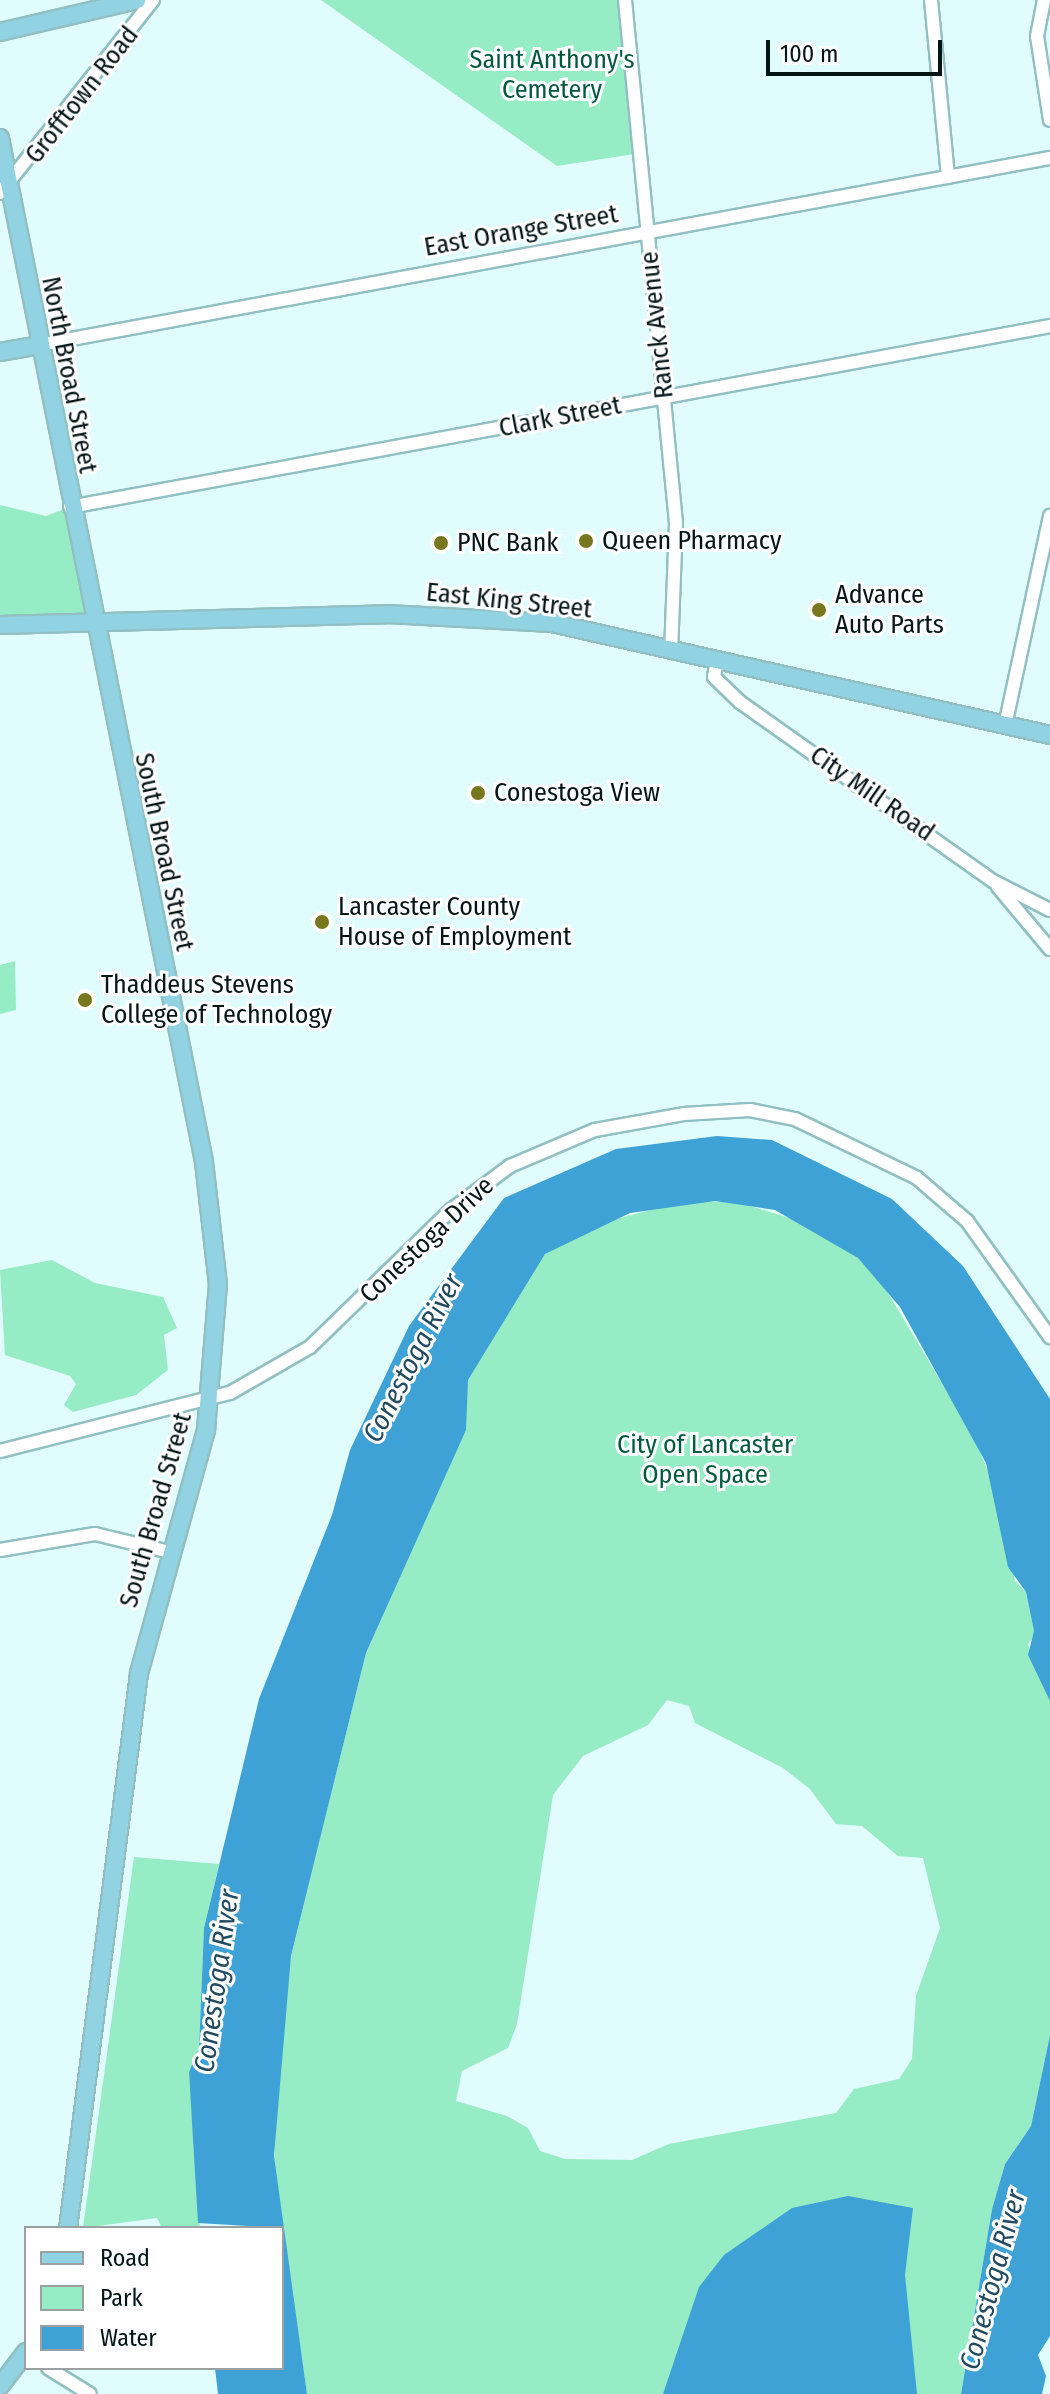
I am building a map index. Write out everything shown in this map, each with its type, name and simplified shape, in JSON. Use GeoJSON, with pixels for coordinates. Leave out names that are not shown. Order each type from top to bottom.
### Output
{"type":"FeatureCollection","features":[{"type":"Feature","properties":{"kind":"main road"},"geometry":{"type":"LineString","coordinates":[[0,32],[137,0]]}},
{"type":"Feature","properties":{"kind":"main road","name":"North Broad Street"},"geometry":{"type":"LineString","coordinates":[[0,138],[5,191],[39,345],[91,621]]}},
{"type":"Feature","properties":{"kind":"main road","name":"East Orange Street"},"geometry":{"type":"LineString","coordinates":[[0,352],[39,345]]}},
{"type":"Feature","properties":{"kind":"main road","name":"East King Street"},"geometry":{"type":"LineString","coordinates":[[0,625],[462,616],[552,623],[1050,735]]}},
{"type":"Feature","properties":{"kind":"main road","name":"South Broad Street"},"geometry":{"type":"LineString","coordinates":[[68,2226],[139,1674],[212,1401],[218,1312],[210,1193],[91,621]]}},
{"type":"Feature","properties":{"kind":"main road"},"geometry":{"type":"LineString","coordinates":[[0,2386],[24,2355]]}},
{"type":"Feature","properties":{"kind":"street","name":"Grofftown Road"},"geometry":{"type":"LineString","coordinates":[[5,191],[153,0]]}},
{"type":"Feature","properties":{"kind":"street","name":"Ranck Avenue"},"geometry":{"type":"LineString","coordinates":[[625,0],[676,546],[671,651]]}},
{"type":"Feature","properties":{"kind":"street"},"geometry":{"type":"LineString","coordinates":[[931,0],[948,177]]}},
{"type":"Feature","properties":{"kind":"street"},"geometry":{"type":"LineString","coordinates":[[1044,0],[1037,36],[1050,120]]}},
{"type":"Feature","properties":{"kind":"street","name":"East Orange Street"},"geometry":{"type":"LineString","coordinates":[[39,345],[1050,158]]}},
{"type":"Feature","properties":{"kind":"street","name":"Clark Street"},"geometry":{"type":"LineString","coordinates":[[70,507],[1050,326]]}},
{"type":"Feature","properties":{"kind":"street"},"geometry":{"type":"LineString","coordinates":[[1005,726],[1050,516]]}},
{"type":"Feature","properties":{"kind":"street","name":"City Mill Road"},"geometry":{"type":"LineString","coordinates":[[717,661],[714,677],[740,702],[993,881],[1050,910]]}},
{"type":"Feature","properties":{"kind":"street"},"geometry":{"type":"LineString","coordinates":[[993,881],[1050,949]]}},
{"type":"Feature","properties":{"kind":"street","name":"Conestoga Drive"},"geometry":{"type":"LineString","coordinates":[[0,1451],[212,1401],[310,1347],[451,1210],[510,1166],[595,1130],[717,1110],[806,1123],[917,1178],[967,1221],[1050,1337]]}},
{"type":"Feature","properties":{"kind":"street"},"geometry":{"type":"LineString","coordinates":[[0,1550],[84,1534],[170,1552]]}},
{"type":"Feature","properties":{"kind":"street"},"geometry":{"type":"LineString","coordinates":[[51,2370],[90,2394]]}},
{"type":"Feature","properties":{"kind":"green space","name":"Saint Anthony's Cemetery"},"geometry":{"type":"Polygon","coordinates":[[[321,0],[619,0],[634,154],[557,166],[321,0]]]}},
{"type":"Feature","properties":{"kind":"green space"},"geometry":{"type":"Polygon","coordinates":[[[0,505],[46,516],[70,507],[91,621],[0,625],[0,505]]]}},
{"type":"Feature","properties":{"kind":"green space"},"geometry":{"type":"Polygon","coordinates":[[[15,961],[16,1010],[0,1014],[0,965],[15,961]]]}},
{"type":"Feature","properties":{"kind":"green space","name":"City of Lancaster Open Space"},"geometry":{"type":"Polygon","coordinates":[[[687,1200],[741,1203],[805,1223],[858,1258],[885,1288],[974,1437],[999,1499],[1015,1581],[1026,1592],[1035,1635],[1028,1644],[1050,1701],[1050,2035],[1031,2126],[1005,2164],[992,2209],[961,2394],[307,2394],[274,2175],[277,2078],[291,1956],[366,1653],[457,1446],[468,1380],[521,1284],[545,1254],[587,1227],[687,1200]],[[667,1700],[648,1725],[583,1756],[553,1795],[517,2024],[508,2048],[462,2071],[456,2101],[507,2116],[528,2128],[540,2151],[565,2159],[632,2160],[669,2144],[836,2113],[854,2089],[899,2079],[912,2059],[916,1996],[940,1928],[923,1858],[898,1856],[862,1826],[836,1824],[810,1789],[783,1768],[695,1723],[689,1706],[667,1700]]]}},
{"type":"Feature","properties":{"kind":"green space"},"geometry":{"type":"Polygon","coordinates":[[[52,1260],[95,1283],[163,1297],[177,1328],[164,1335],[168,1370],[136,1395],[73,1412],[64,1405],[76,1384],[70,1376],[5,1355],[0,1270],[52,1260]]]}},
{"type":"Feature","properties":{"kind":"green space"},"geometry":{"type":"Polygon","coordinates":[[[134,1857],[219,1864],[204,1928],[199,2048],[189,2072],[200,2226],[161,2226],[157,2218],[83,2226],[134,1857]]]}},
{"type":"Feature","properties":{"kind":"water","name":"Conestoga River"},"geometry":{"type":"Polygon","coordinates":[[[717,1136],[772,1140],[892,1199],[963,1266],[1050,1399],[1050,1701],[1028,1655],[1034,1631],[1026,1592],[1008,1567],[986,1463],[900,1307],[858,1258],[775,1210],[715,1201],[630,1213],[545,1254],[468,1380],[466,1430],[366,1653],[291,1956],[274,2156],[284,2226],[198,2223],[189,2072],[199,2048],[204,1928],[259,1699],[332,1515],[350,1450],[409,1326],[504,1198],[616,1149],[717,1136]]]}},
{"type":"Feature","properties":{"kind":"water","name":"Conestoga River"},"geometry":{"type":"Polygon","coordinates":[[[1050,2035],[1050,2336],[1038,2355],[1046,2376],[1042,2394],[961,2394],[992,2209],[1005,2164],[1031,2126],[1050,2035]]]}},
{"type":"Feature","properties":{"kind":"water"},"geometry":{"type":"Polygon","coordinates":[[[848,2196],[913,2208],[905,2275],[917,2394],[663,2394],[699,2287],[724,2255],[792,2208],[848,2196]]]}},
{"type":"Feature","properties":{"kind":"water"},"geometry":{"type":"Polygon","coordinates":[[[284,2228],[307,2394],[218,2394],[215,2370],[284,2370],[284,2228]]]}},
{"type":"Feature","properties":{"kind":"place","name":"Queen Pharmacy"},"geometry":{"type":"Point","coordinates":[586,541]}},
{"type":"Feature","properties":{"kind":"place","name":"PNC Bank"},"geometry":{"type":"Point","coordinates":[441,543]}},
{"type":"Feature","properties":{"kind":"place","name":"Advance Auto Parts"},"geometry":{"type":"Point","coordinates":[819,610]}},
{"type":"Feature","properties":{"kind":"place","name":"Conestoga View"},"geometry":{"type":"Point","coordinates":[478,793]}},
{"type":"Feature","properties":{"kind":"place","name":"Lancaster County House of Employment"},"geometry":{"type":"Point","coordinates":[322,922]}},
{"type":"Feature","properties":{"kind":"place","name":"Thaddeus Stevens College of Technology"},"geometry":{"type":"Point","coordinates":[85,1000]}}]}
